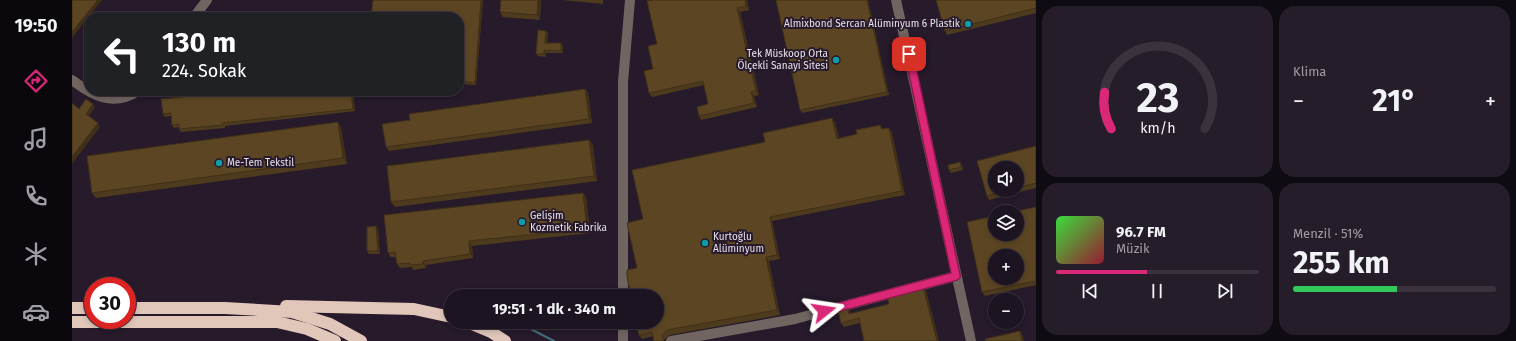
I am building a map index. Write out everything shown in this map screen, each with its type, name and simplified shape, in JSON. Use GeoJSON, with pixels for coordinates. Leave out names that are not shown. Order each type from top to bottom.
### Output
{"type":"FeatureCollection","features":[{"type":"Feature","properties":{"kind":"highway"},"geometry":{"type":"LineString","coordinates":[[136,308],[225,308],[267,306],[379,308],[414,309],[444,315]]}},
{"type":"Feature","properties":{"kind":"highway"},"geometry":{"type":"LineString","coordinates":[[72,308],[84,308]]}},
{"type":"Feature","properties":{"kind":"highway"},"geometry":{"type":"LineString","coordinates":[[225,308],[292,312],[330,324],[361,341]]}},
{"type":"Feature","properties":{"kind":"highway"},"geometry":{"type":"LineString","coordinates":[[136,321],[277,322],[307,329],[335,341]]}},
{"type":"Feature","properties":{"kind":"highway"},"geometry":{"type":"LineString","coordinates":[[72,322],[84,322]]}},
{"type":"Feature","properties":{"kind":"highway"},"geometry":{"type":"LineString","coordinates":[[484,329],[505,341]]}},
{"type":"Feature","properties":{"kind":"street"},"geometry":{"type":"LineString","coordinates":[[198,12],[207,0]]}},
{"type":"Feature","properties":{"kind":"street"},"geometry":{"type":"LineString","coordinates":[[623,289],[623,82],[630,0]]}},
{"type":"Feature","properties":{"kind":"street"},"geometry":{"type":"LineString","coordinates":[[896,0],[971,341]]}},
{"type":"Feature","properties":{"kind":"street"},"geometry":{"type":"LineString","coordinates":[[72,80],[84,89]]}},
{"type":"Feature","properties":{"kind":"street"},"geometry":{"type":"LineString","coordinates":[[101,96],[113,100],[127,98],[130,96]]}},
{"type":"Feature","properties":{"kind":"street"},"geometry":{"type":"LineString","coordinates":[[671,341],[795,319],[956,276]]}},
{"type":"Feature","properties":{"kind":"street"},"geometry":{"type":"LineString","coordinates":[[623,329],[623,341]]}},
{"type":"Feature","properties":{"kind":"building"},"geometry":{"type":"Polygon","coordinates":[[[72,0],[98,0],[88,12],[84,12],[84,17],[72,32],[72,0]]]}},
{"type":"Feature","properties":{"kind":"building"},"geometry":{"type":"Polygon","coordinates":[[[373,0],[481,0],[475,83],[464,82],[464,12],[372,12],[373,0]]]}},
{"type":"Feature","properties":{"kind":"building"},"geometry":{"type":"Polygon","coordinates":[[[501,0],[538,0],[537,15],[500,12],[501,0]]]}},
{"type":"Feature","properties":{"kind":"building"},"geometry":{"type":"Polygon","coordinates":[[[745,0],[746,6],[737,8],[756,91],[751,92],[754,103],[699,116],[697,107],[708,104],[703,81],[649,93],[644,71],[653,69],[648,46],[657,44],[647,1],[745,0]]]}},
{"type":"Feature","properties":{"kind":"building","name":"Tek Müskoop Orta Ölçekli Sanayi Sitesi"},"geometry":{"type":"Polygon","coordinates":[[[776,0],[867,0],[887,92],[800,110],[776,0]]]}},
{"type":"Feature","properties":{"kind":"building","name":"Almixbond Sercan Alüminyum 6 Plastik"},"geometry":{"type":"Polygon","coordinates":[[[936,0],[1036,0],[1036,8],[945,31],[936,0]]]}},
{"type":"Feature","properties":{"kind":"building"},"geometry":{"type":"Polygon","coordinates":[[[538,30],[546,31],[545,43],[561,43],[561,51],[544,50],[544,54],[536,54],[538,30]]]}},
{"type":"Feature","properties":{"kind":"building"},"geometry":{"type":"Polygon","coordinates":[[[585,89],[589,119],[386,147],[382,124],[410,120],[409,114],[585,89]]]}},
{"type":"Feature","properties":{"kind":"building"},"geometry":{"type":"Polygon","coordinates":[[[194,96],[352,96],[353,109],[179,129],[179,124],[172,125],[171,113],[163,114],[161,99],[194,96]]]}},
{"type":"Feature","properties":{"kind":"building"},"geometry":{"type":"Polygon","coordinates":[[[86,99],[93,104],[86,114],[98,123],[72,157],[72,103],[79,109],[86,99]]]}},
{"type":"Feature","properties":{"kind":"building","name":"Kurtoğlu Alüminyum"},"geometry":{"type":"Polygon","coordinates":[[[832,118],[837,139],[857,134],[856,130],[880,125],[882,129],[889,128],[902,191],[770,217],[777,255],[766,257],[777,310],[667,330],[662,335],[664,341],[654,341],[652,332],[639,335],[638,329],[664,329],[664,289],[630,289],[627,270],[637,268],[627,223],[643,219],[632,170],[765,142],[763,133],[832,118]]]}},
{"type":"Feature","properties":{"kind":"building","name":"Me-Tem Tekstil"},"geometry":{"type":"Polygon","coordinates":[[[338,122],[343,158],[92,193],[87,156],[338,122]]]}},
{"type":"Feature","properties":{"kind":"building"},"geometry":{"type":"Polygon","coordinates":[[[589,140],[594,176],[391,202],[387,166],[589,140]]]}},
{"type":"Feature","properties":{"kind":"building"},"geometry":{"type":"Polygon","coordinates":[[[1036,146],[1036,183],[1024,186],[1024,161],[988,161],[987,196],[977,161],[1036,146]]]}},
{"type":"Feature","properties":{"kind":"building"},"geometry":{"type":"Polygon","coordinates":[[[960,162],[961,167],[949,170],[948,165],[960,162]]]}},
{"type":"Feature","properties":{"kind":"building"},"geometry":{"type":"Polygon","coordinates":[[[583,193],[587,229],[469,241],[470,254],[423,261],[423,264],[397,264],[395,252],[388,253],[384,215],[583,193]]]}},
{"type":"Feature","properties":{"kind":"building"},"geometry":{"type":"Polygon","coordinates":[[[1036,207],[1036,281],[1024,283],[1024,249],[988,249],[988,285],[1016,285],[982,292],[967,222],[988,218],[988,241],[1024,241],[1024,210],[1036,207]]]}},
{"type":"Feature","properties":{"kind":"building"},"geometry":{"type":"Polygon","coordinates":[[[376,226],[378,251],[367,251],[367,227],[376,226]]]}},
{"type":"Feature","properties":{"kind":"building"},"geometry":{"type":"Polygon","coordinates":[[[923,287],[937,341],[864,341],[859,318],[841,323],[838,310],[847,307],[849,314],[889,304],[887,296],[923,287]]]}},
{"type":"Feature","properties":{"kind":"building"},"geometry":{"type":"Polygon","coordinates":[[[1020,331],[1022,341],[986,341],[985,339],[1020,331]]]}},
{"type":"Feature","properties":{"kind":"waterway"},"geometry":{"type":"LineString","coordinates":[[531,329],[554,341]]}},
{"type":"Feature","properties":{"kind":"place","name":"Almixbond Sercan Alüminyum 6 Plastik"},"geometry":{"type":"Point","coordinates":[968,24]}},
{"type":"Feature","properties":{"kind":"place","name":"Tek Müskoop Orta Ölçekli Sanayi Sitesi"},"geometry":{"type":"Point","coordinates":[836,60]}},
{"type":"Feature","properties":{"kind":"place","name":"Me-Tem Tekstil"},"geometry":{"type":"Point","coordinates":[219,163]}},
{"type":"Feature","properties":{"kind":"place","name":"Gelişim Kozmetik Fabrika"},"geometry":{"type":"Point","coordinates":[522,222]}},
{"type":"Feature","properties":{"kind":"place","name":"Kurtoğlu Alüminyum"},"geometry":{"type":"Point","coordinates":[705,243]}},
{"type":"Feature","properties":{"kind":"route"},"geometry":{"type":"LineString","coordinates":[[824,311],[956,276],[909,54]]}}]}
